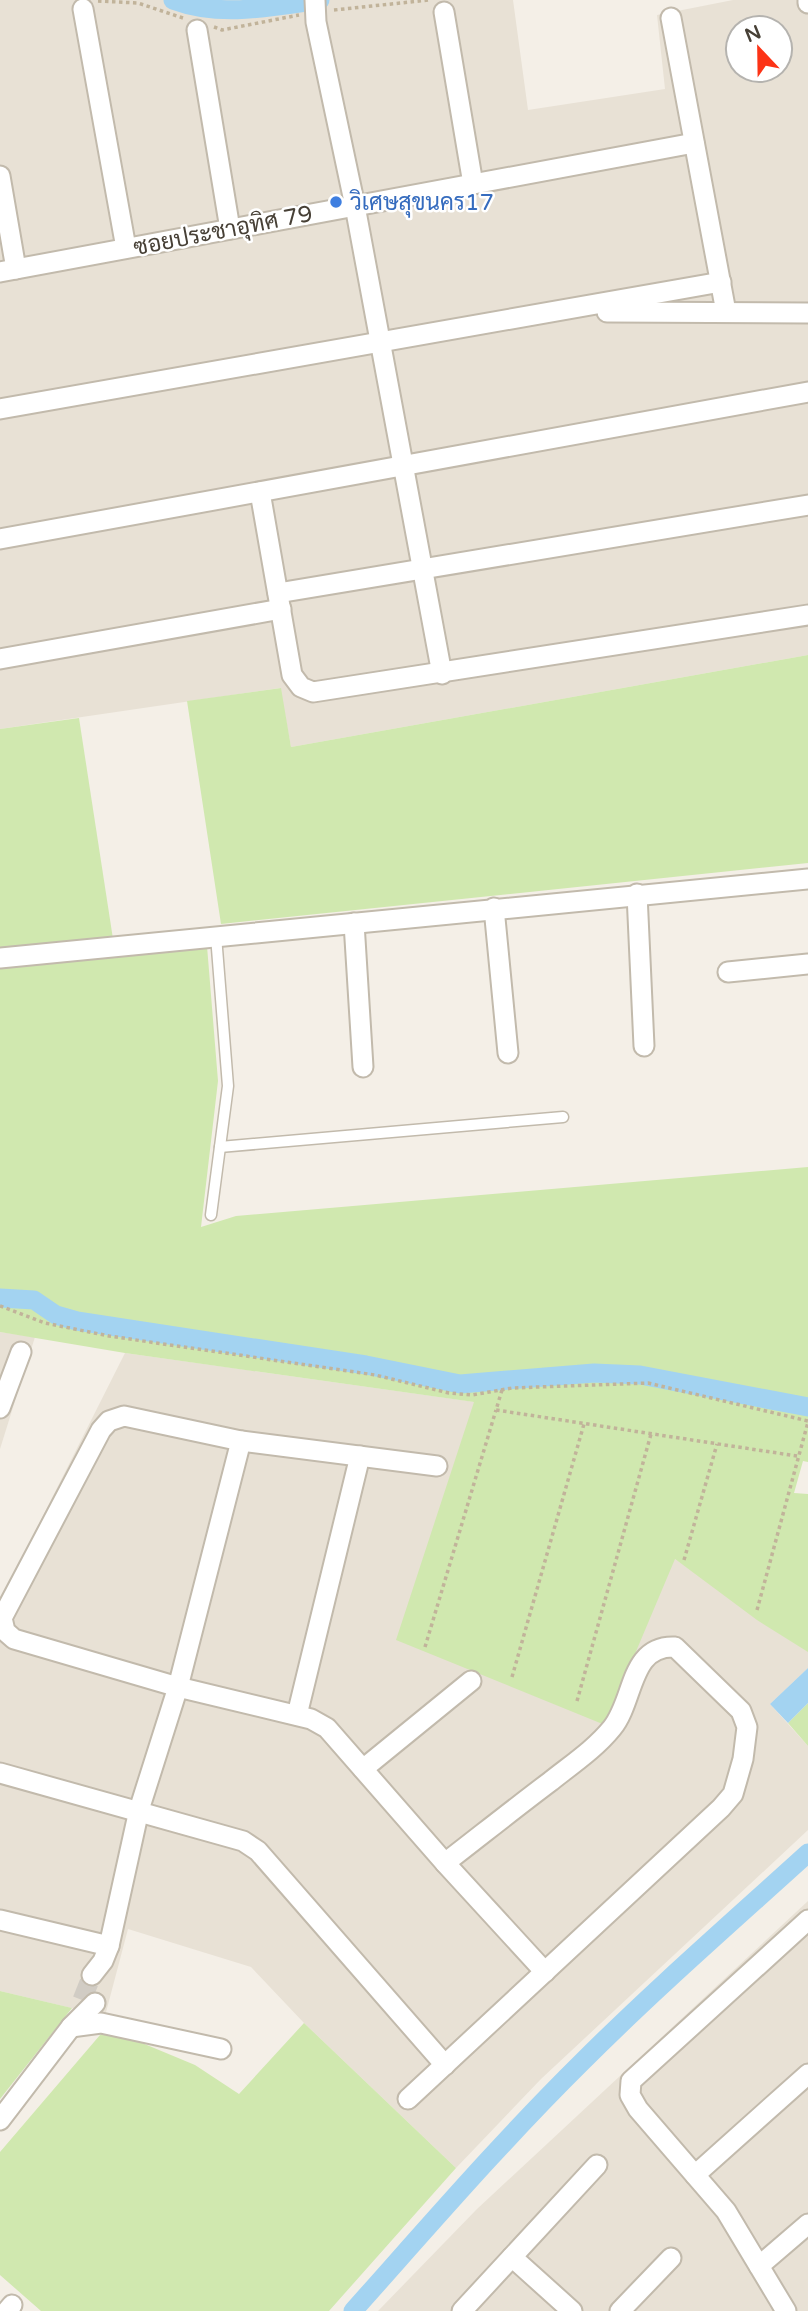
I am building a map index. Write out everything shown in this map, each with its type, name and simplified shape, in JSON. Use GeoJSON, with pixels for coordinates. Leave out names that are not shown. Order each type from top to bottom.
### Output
{"type":"FeatureCollection","features":[{"type":"Feature","properties":{"kind":"street"},"geometry":{"type":"LineString","coordinates":[[436,6],[473,184]]}},
{"type":"Feature","properties":{"kind":"street"},"geometry":{"type":"LineString","coordinates":[[83,9],[126,248]]}},
{"type":"Feature","properties":{"kind":"street"},"geometry":{"type":"LineString","coordinates":[[315,11],[355,206],[442,674]]}},
{"type":"Feature","properties":{"kind":"street"},"geometry":{"type":"LineString","coordinates":[[671,19],[726,312]]}},
{"type":"Feature","properties":{"kind":"street"},"geometry":{"type":"LineString","coordinates":[[197,30],[230,229]]}},
{"type":"Feature","properties":{"kind":"street","name":"ซอยประชาอุทิศ 79"},"geometry":{"type":"LineString","coordinates":[[8,270],[694,143]]}},
{"type":"Feature","properties":{"kind":"street"},"geometry":{"type":"LineString","coordinates":[[0,176],[8,270]]}},
{"type":"Feature","properties":{"kind":"street"},"geometry":{"type":"LineString","coordinates":[[0,410],[721,282]]}},
{"type":"Feature","properties":{"kind":"street"},"geometry":{"type":"LineString","coordinates":[[557,311],[808,313]]}},
{"type":"Feature","properties":{"kind":"street"},"geometry":{"type":"LineString","coordinates":[[0,539],[808,392]]}},
{"type":"Feature","properties":{"kind":"street"},"geometry":{"type":"LineString","coordinates":[[260,492],[292,675],[301,687],[313,692],[808,615]]}},
{"type":"Feature","properties":{"kind":"street"},"geometry":{"type":"LineString","coordinates":[[0,659],[423,569],[808,505]]}},
{"type":"Feature","properties":{"kind":"street"},"geometry":{"type":"LineString","coordinates":[[0,958],[808,879]]}},
{"type":"Feature","properties":{"kind":"street"},"geometry":{"type":"LineString","coordinates":[[637,894],[644,1046]]}},
{"type":"Feature","properties":{"kind":"street"},"geometry":{"type":"LineString","coordinates":[[494,908],[508,1053]]}},
{"type":"Feature","properties":{"kind":"street"},"geometry":{"type":"LineString","coordinates":[[354,923],[363,1067]]}},
{"type":"Feature","properties":{"kind":"street"},"geometry":{"type":"LineString","coordinates":[[728,972],[808,964]]}},
{"type":"Feature","properties":{"kind":"street"},"geometry":{"type":"LineString","coordinates":[[0,1408],[21,1352]]}},
{"type":"Feature","properties":{"kind":"street"},"geometry":{"type":"LineString","coordinates":[[437,1466],[241,1441],[124,1416],[109,1421],[101,1430],[2,1618],[5,1631],[14,1639],[178,1687],[298,1716],[327,1728],[545,1972]]}},
{"type":"Feature","properties":{"kind":"street"},"geometry":{"type":"LineString","coordinates":[[0,1920],[102,1965],[139,1810],[178,1687],[241,1441]]}},
{"type":"Feature","properties":{"kind":"street"},"geometry":{"type":"LineString","coordinates":[[298,1716],[360,1456]]}},
{"type":"Feature","properties":{"kind":"street"},"geometry":{"type":"LineString","coordinates":[[408,2099],[733,1794],[743,1759],[747,1727],[740,1711],[674,1647],[659,1646],[645,1655],[622,1713],[612,1729],[585,1754],[445,1863]]}},
{"type":"Feature","properties":{"kind":"street"},"geometry":{"type":"LineString","coordinates":[[363,1769],[471,1681]]}},
{"type":"Feature","properties":{"kind":"street"},"geometry":{"type":"LineString","coordinates":[[0,1773],[243,1841],[258,1851],[445,2065]]}},
{"type":"Feature","properties":{"kind":"street"},"geometry":{"type":"LineString","coordinates":[[786,2311],[726,2211],[638,2109],[630,2095],[631,2081],[808,1920]]}},
{"type":"Feature","properties":{"kind":"street"},"geometry":{"type":"LineString","coordinates":[[0,2120],[88,2001]]}},
{"type":"Feature","properties":{"kind":"street"},"geometry":{"type":"LineString","coordinates":[[71,2027],[101,2023],[221,2049]]}},
{"type":"Feature","properties":{"kind":"street"},"geometry":{"type":"LineString","coordinates":[[695,2175],[808,2074]]}},
{"type":"Feature","properties":{"kind":"street"},"geometry":{"type":"LineString","coordinates":[[462,2311],[597,2165]]}},
{"type":"Feature","properties":{"kind":"street"},"geometry":{"type":"LineString","coordinates":[[759,2266],[808,2224]]}},
{"type":"Feature","properties":{"kind":"street"},"geometry":{"type":"LineString","coordinates":[[512,2257],[572,2311]]}},
{"type":"Feature","properties":{"kind":"street"},"geometry":{"type":"LineString","coordinates":[[620,2311],[671,2258]]}},
{"type":"Feature","properties":{"kind":"lane"},"geometry":{"type":"LineString","coordinates":[[211,1214],[228,1086],[216,936]]}},
{"type":"Feature","properties":{"kind":"lane"},"geometry":{"type":"LineString","coordinates":[[220,1147],[563,1117]]}},
{"type":"Feature","properties":{"kind":"path"},"geometry":{"type":"LineString","coordinates":[[315,11],[436,6]]}},
{"type":"Feature","properties":{"kind":"path"},"geometry":{"type":"LineString","coordinates":[[0,1306],[45,1323],[109,1336],[375,1375],[449,1393],[472,1395],[502,1390],[648,1383],[808,1421],[757,1610]]}},
{"type":"Feature","properties":{"kind":"path"},"geometry":{"type":"LineString","coordinates":[[425,1647],[502,1390]]}},
{"type":"Feature","properties":{"kind":"path"},"geometry":{"type":"LineString","coordinates":[[496,1410],[797,1457]]}},
{"type":"Feature","properties":{"kind":"path"},"geometry":{"type":"LineString","coordinates":[[512,1677],[584,1424]]}},
{"type":"Feature","properties":{"kind":"path"},"geometry":{"type":"LineString","coordinates":[[577,1701],[651,1434]]}},
{"type":"Feature","properties":{"kind":"path"},"geometry":{"type":"LineString","coordinates":[[684,1560],[717,1444]]}},
{"type":"Feature","properties":{"kind":"shaded area"},"geometry":{"type":"Polygon","coordinates":[[[0,0],[513,0],[528,110],[665,89],[657,15],[733,0],[808,0],[808,655],[291,747],[280,688],[0,729],[0,0]]]}},
{"type":"Feature","properties":{"kind":"shaded area"},"geometry":{"type":"Polygon","coordinates":[[[0,1332],[35,1337],[0,1449],[0,1332]]]}},
{"type":"Feature","properties":{"kind":"shaded area"},"geometry":{"type":"Polygon","coordinates":[[[125,1353],[475,1402],[675,1559],[808,1651],[808,1668],[770,1704],[808,1746],[808,1830],[541,2079],[456,2168],[304,2023],[251,1967],[128,1929],[105,2016],[0,1991],[0,1601],[125,1353]]]}},
{"type":"Feature","properties":{"kind":"shaded area"},"geometry":{"type":"Polygon","coordinates":[[[808,1901],[808,2311],[378,2311],[477,2209],[808,1901]]]}},
{"type":"Feature","properties":{"kind":"green space"},"geometry":{"type":"Polygon","coordinates":[[[808,655],[808,863],[221,924],[187,701],[281,688],[291,747],[808,655]]]}},
{"type":"Feature","properties":{"kind":"green space"},"geometry":{"type":"Polygon","coordinates":[[[79,718],[113,939],[0,949],[0,729],[79,718]]]}},
{"type":"Feature","properties":{"kind":"green space"},"geometry":{"type":"Polygon","coordinates":[[[207,946],[218,1081],[201,1227],[236,1216],[808,1167],[808,1462],[803,1461],[794,1493],[808,1494],[808,1652],[757,1620],[675,1559],[605,1725],[396,1640],[474,1402],[125,1353],[0,1332],[0,967],[207,946]]]}},
{"type":"Feature","properties":{"kind":"green space"},"geometry":{"type":"Polygon","coordinates":[[[808,1703],[808,1746],[788,1723],[808,1703]]]}},
{"type":"Feature","properties":{"kind":"green space"},"geometry":{"type":"Polygon","coordinates":[[[0,1991],[72,2008],[0,2099],[0,1991]]]}},
{"type":"Feature","properties":{"kind":"green space"},"geometry":{"type":"Polygon","coordinates":[[[304,2023],[456,2168],[329,2311],[41,2311],[0,2275],[0,2152],[106,2028],[195,2065],[239,2094],[304,2023]]]}},
{"type":"Feature","properties":{"kind":"water"},"geometry":{"type":"Polygon","coordinates":[[[808,1668],[808,1703],[788,1723],[770,1704],[808,1668]]]}},
{"type":"Feature","properties":{"kind":"waterway"},"geometry":{"type":"LineString","coordinates":[[173,0],[209,9],[228,10],[320,0]]}},
{"type":"Feature","properties":{"kind":"waterway"},"geometry":{"type":"LineString","coordinates":[[0,1298],[34,1300],[56,1315],[77,1321],[366,1365],[460,1384],[594,1373],[640,1375],[808,1407]]}},
{"type":"Feature","properties":{"kind":"waterway"},"geometry":{"type":"LineString","coordinates":[[353,2311],[552,2092],[666,1982],[808,1853]]}},
{"type":"Feature","properties":{"kind":"tunnel"},"geometry":{"type":"LineString","coordinates":[[82,2000],[92,1975]]}},
{"type":"Feature","properties":{"kind":"place","name":"วิเศษสุขนคร17"},"geometry":{"type":"Point","coordinates":[336,202]}}]}
